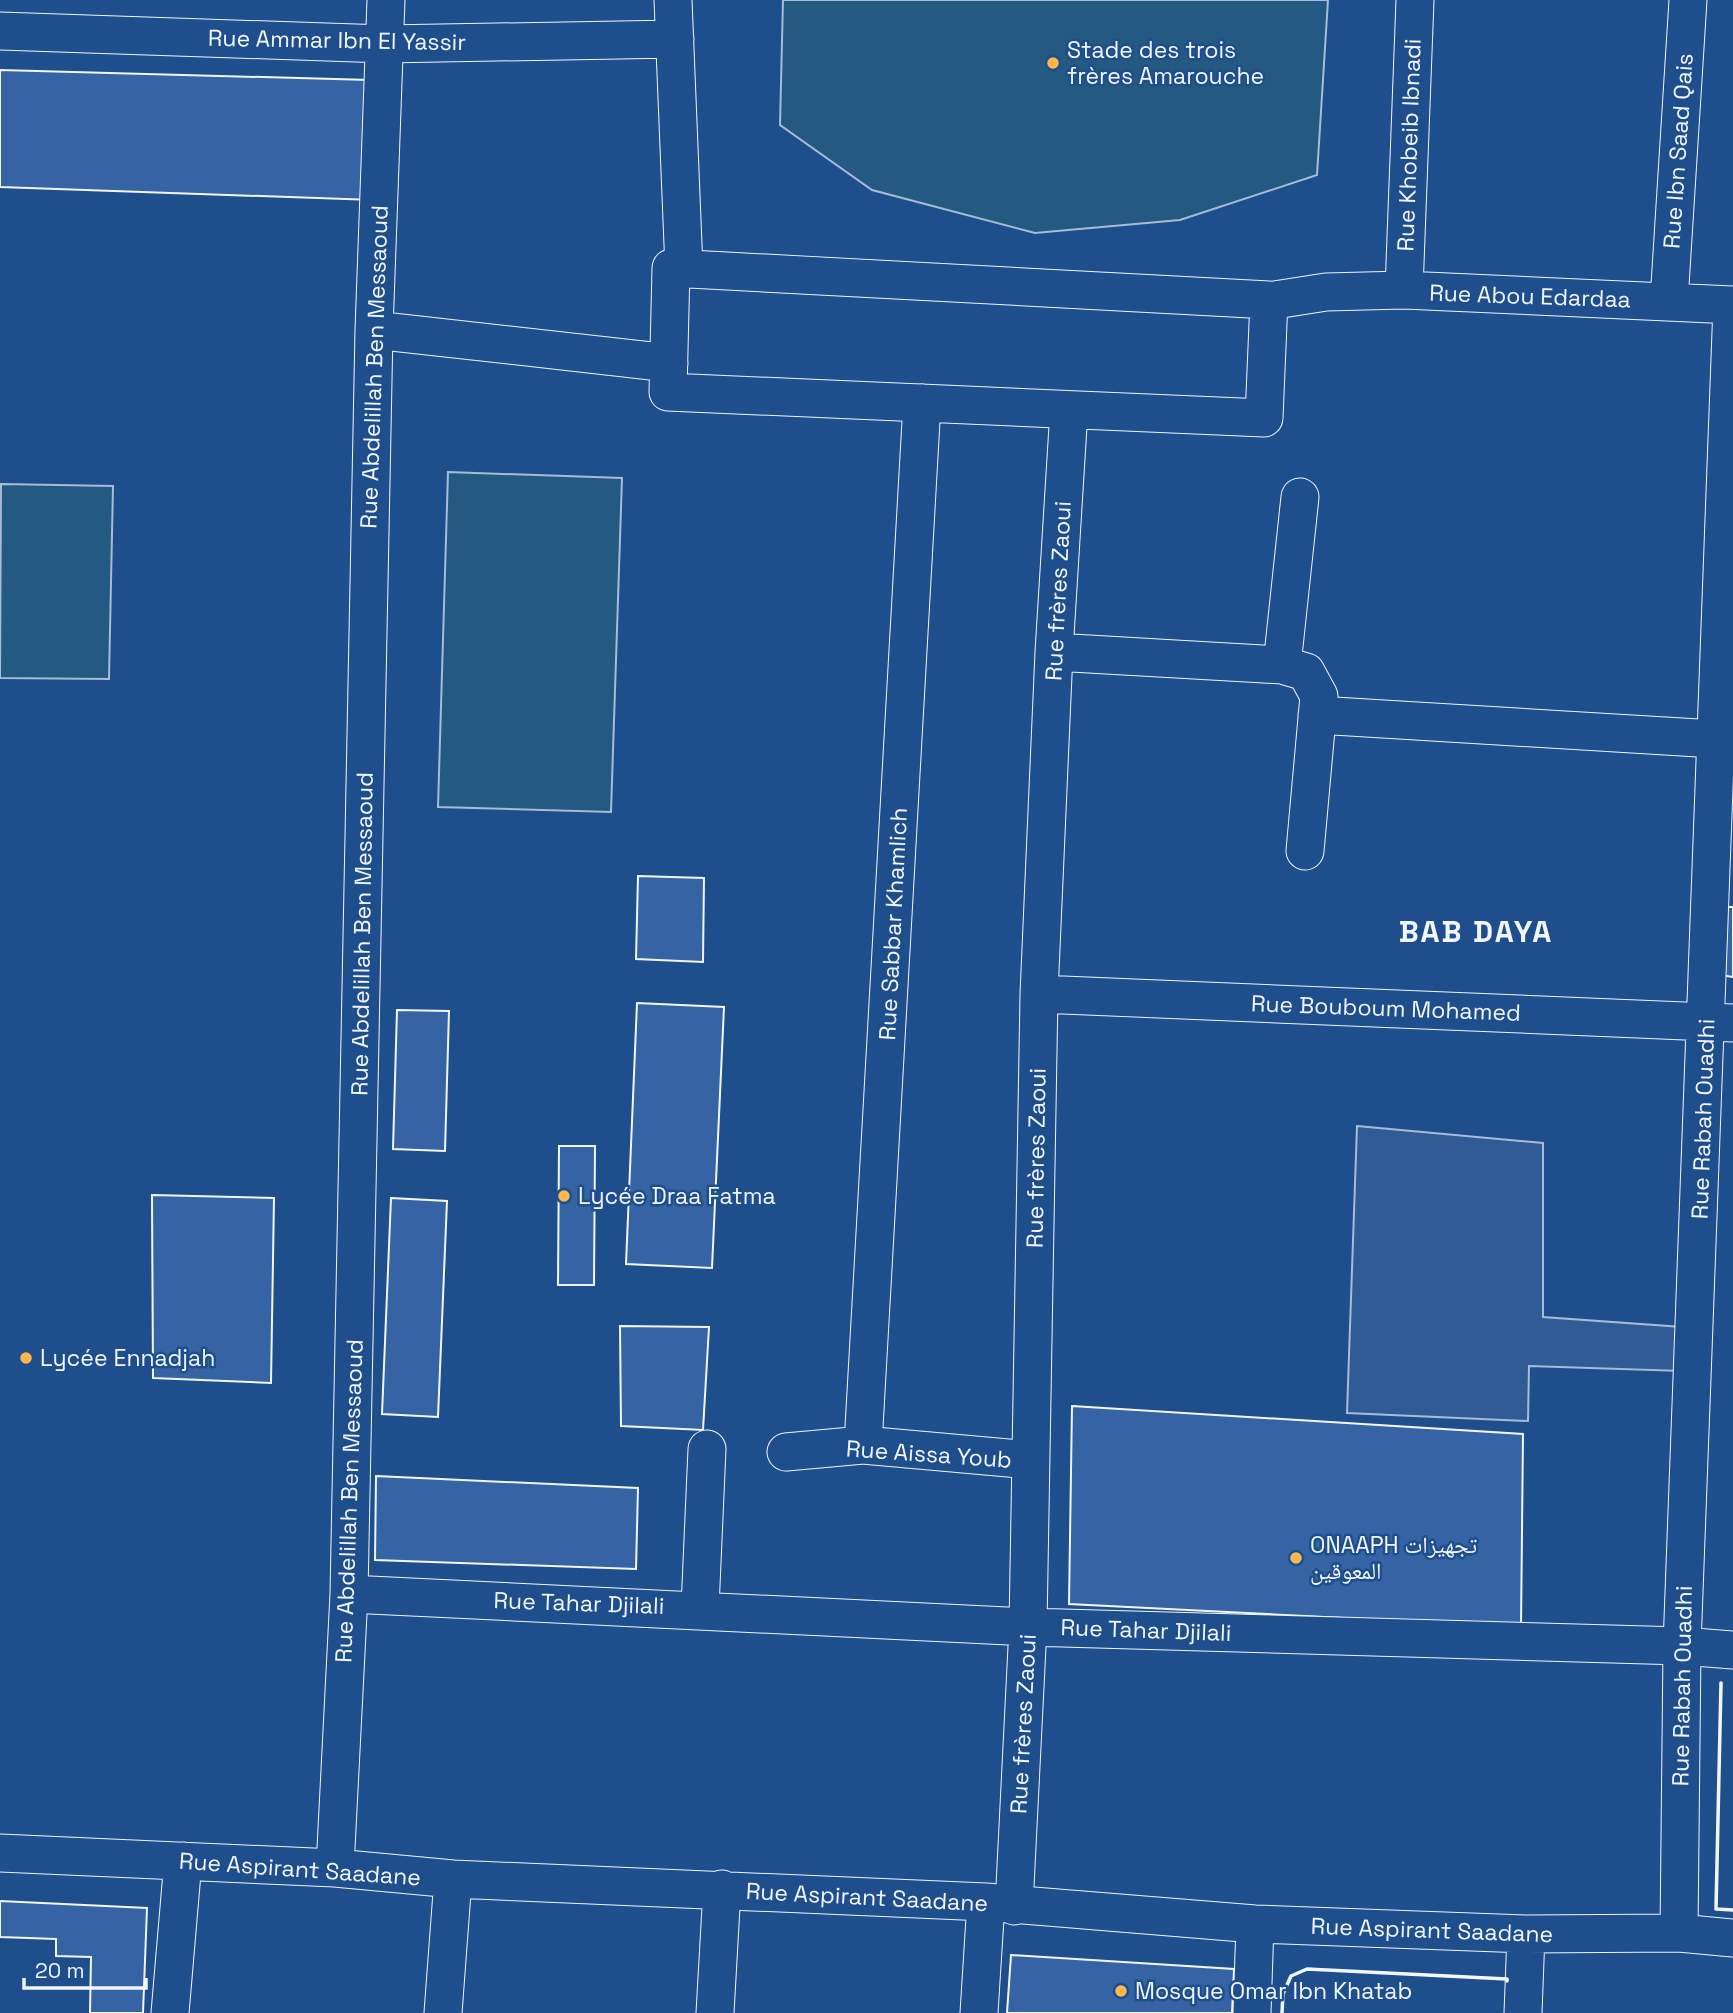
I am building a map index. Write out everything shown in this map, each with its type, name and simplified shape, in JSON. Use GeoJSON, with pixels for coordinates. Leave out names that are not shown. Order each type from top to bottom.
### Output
{"type":"FeatureCollection","features":[{"type":"Feature","properties":{"kind":"street","name":"Rue Abdelillah Ben Messaoud"},"geometry":{"type":"LineString","coordinates":[[335,1868],[349,1594],[374,330],[386,0]]}},
{"type":"Feature","properties":{"kind":"street"},"geometry":{"type":"LineString","coordinates":[[673,0],[684,269],[671,268],[668,392],[1264,418],[1269,301]]}},
{"type":"Feature","properties":{"kind":"street","name":"Rue Khobeib Ibnadi"},"geometry":{"type":"LineString","coordinates":[[1404,290],[1415,0]]}},
{"type":"Feature","properties":{"kind":"street","name":"Rue Ibn Saad Qais"},"geometry":{"type":"LineString","coordinates":[[1669,302],[1688,0]]}},
{"type":"Feature","properties":{"kind":"street","name":"Rue Ammar Ibn El Yassir"},"geometry":{"type":"LineString","coordinates":[[0,31],[385,44],[675,39]]}},
{"type":"Feature","properties":{"kind":"street","name":"Rue Abou Edardaa"},"geometry":{"type":"LineString","coordinates":[[684,269],[1269,301],[1326,292],[1404,290],[1732,305]]}},
{"type":"Feature","properties":{"kind":"street","name":"Rue Rabah Ouadhi"},"geometry":{"type":"LineString","coordinates":[[1679,1933],[1682,1646],[1720,1023],[1715,739],[1732,305]]}},
{"type":"Feature","properties":{"kind":"street"},"geometry":{"type":"LineString","coordinates":[[374,330],[669,363]]}},
{"type":"Feature","properties":{"kind":"street","name":"Rue Sabbar Khamlich"},"geometry":{"type":"LineString","coordinates":[[863,1445],[922,403]]}},
{"type":"Feature","properties":{"kind":"street","name":"Rue frères Zaoui"},"geometry":{"type":"LineString","coordinates":[[979,2013],[1000,1904],[1028,1627],[1039,994],[1054,652],[1069,410]]}},
{"type":"Feature","properties":{"kind":"street"},"geometry":{"type":"LineString","coordinates":[[1282,665],[1300,497]]}},
{"type":"Feature","properties":{"kind":"street"},"geometry":{"type":"LineString","coordinates":[[1054,652],[1282,665],[1306,672],[1313,680],[1319,696],[1305,851]]}},
{"type":"Feature","properties":{"kind":"street"},"geometry":{"type":"LineString","coordinates":[[1317,715],[1715,739]]}},
{"type":"Feature","properties":{"kind":"street","name":"Rue Bouboum Mohamed"},"geometry":{"type":"LineString","coordinates":[[1039,994],[1720,1023]]}},
{"type":"Feature","properties":{"kind":"street","name":"Rue Aissa Youb"},"geometry":{"type":"LineString","coordinates":[[786,1452],[863,1445],[1031,1460]]}},
{"type":"Feature","properties":{"kind":"street"},"geometry":{"type":"LineString","coordinates":[[701,1608],[708,1449]]}},
{"type":"Feature","properties":{"kind":"street","name":"Rue Tahar Djilali"},"geometry":{"type":"LineString","coordinates":[[349,1594],[701,1608],[1028,1627],[1682,1646],[1733,1650]]}},
{"type":"Feature","properties":{"kind":"street","name":"Rue Aspirant Saadane"},"geometry":{"type":"LineString","coordinates":[[0,1853],[335,1868],[453,1879],[722,1889],[1000,1904],[1255,1924],[1526,1934],[1679,1933],[1733,1938]]}},
{"type":"Feature","properties":{"kind":"street"},"geometry":{"type":"LineString","coordinates":[[170,2013],[183,1861]]}},
{"type":"Feature","properties":{"kind":"street"},"geometry":{"type":"LineString","coordinates":[[443,2013],[453,1879]]}},
{"type":"Feature","properties":{"kind":"street"},"geometry":{"type":"LineString","coordinates":[[715,2013],[722,1889]]}},
{"type":"Feature","properties":{"kind":"street"},"geometry":{"type":"LineString","coordinates":[[1252,2013],[1255,1924]]}},
{"type":"Feature","properties":{"kind":"street"},"geometry":{"type":"LineString","coordinates":[[1523,2013],[1526,1934]]}},
{"type":"Feature","properties":{"kind":"shaded area","name":"Stade des trois frères Amarouche"},"geometry":{"type":"Polygon","coordinates":[[[783,0],[1328,0],[1317,175],[1180,220],[1035,233],[872,190],[780,125],[783,0]]]}},
{"type":"Feature","properties":{"kind":"shaded area"},"geometry":{"type":"Polygon","coordinates":[[[448,472],[622,478],[611,812],[438,807],[448,472]]]}},
{"type":"Feature","properties":{"kind":"shaded area"},"geometry":{"type":"Polygon","coordinates":[[[1,484],[113,486],[109,679],[0,678],[1,484]]]}},
{"type":"Feature","properties":{"kind":"shaded area"},"geometry":{"type":"Polygon","coordinates":[[[1357,1126],[1543,1143],[1543,1317],[1682,1327],[1682,1371],[1529,1366],[1528,1421],[1347,1413],[1357,1126]]]}},
{"type":"Feature","properties":{"kind":"building"},"geometry":{"type":"Polygon","coordinates":[[[0,70],[370,80],[373,200],[0,187],[0,70]]]}},
{"type":"Feature","properties":{"kind":"building"},"geometry":{"type":"Polygon","coordinates":[[[638,876],[704,878],[703,962],[636,959],[638,876]]]}},
{"type":"Feature","properties":{"kind":"building"},"geometry":{"type":"Polygon","coordinates":[[[1726,907],[1733,907],[1733,977],[1720,975],[1726,907]]]}},
{"type":"Feature","properties":{"kind":"building"},"geometry":{"type":"Polygon","coordinates":[[[637,1003],[724,1007],[712,1268],[626,1264],[637,1003]]]}},
{"type":"Feature","properties":{"kind":"building"},"geometry":{"type":"Polygon","coordinates":[[[397,1010],[449,1011],[445,1151],[393,1149],[397,1010]]]}},
{"type":"Feature","properties":{"kind":"building"},"geometry":{"type":"Polygon","coordinates":[[[559,1146],[595,1146],[594,1285],[558,1285],[559,1146]]]}},
{"type":"Feature","properties":{"kind":"building"},"geometry":{"type":"Polygon","coordinates":[[[152,1195],[274,1198],[271,1383],[153,1378],[152,1195]]]}},
{"type":"Feature","properties":{"kind":"building"},"geometry":{"type":"Polygon","coordinates":[[[391,1198],[447,1201],[438,1417],[382,1414],[391,1198]]]}},
{"type":"Feature","properties":{"kind":"building"},"geometry":{"type":"Polygon","coordinates":[[[620,1326],[709,1327],[703,1430],[621,1426],[620,1326]]]}},
{"type":"Feature","properties":{"kind":"building","name":"ONAAPH تجهيزات المعوقين"},"geometry":{"type":"Polygon","coordinates":[[[1072,1406],[1523,1434],[1521,1627],[1069,1604],[1072,1406]]]}},
{"type":"Feature","properties":{"kind":"building"},"geometry":{"type":"Polygon","coordinates":[[[376,1476],[638,1488],[636,1569],[375,1560],[376,1476]]]}},
{"type":"Feature","properties":{"kind":"building"},"geometry":{"type":"Polygon","coordinates":[[[0,1901],[147,1908],[143,2013],[90,2013],[91,1957],[56,1956],[56,1939],[0,1937],[0,1901]]]}},
{"type":"Feature","properties":{"kind":"building","name":"Mosque Omar Ibn Khatab"},"geometry":{"type":"Polygon","coordinates":[[[1011,1955],[1234,1969],[1232,2013],[1007,2013],[1011,1955]]]}},
{"type":"Feature","properties":{"kind":"wall"},"geometry":{"type":"LineString","coordinates":[[1721,1683],[1716,1909],[1733,1910]]}},
{"type":"Feature","properties":{"kind":"wall"},"geometry":{"type":"LineString","coordinates":[[1282,2013],[1283,1994],[1291,1976],[1307,1969],[1507,1981]]}},
{"type":"Feature","properties":{"kind":"place","name":"Stade des trois frères Amarouche"},"geometry":{"type":"Point","coordinates":[1053,63]}},
{"type":"Feature","properties":{"kind":"place","name":"Lycée Draa Fatma"},"geometry":{"type":"Point","coordinates":[564,1196]}},
{"type":"Feature","properties":{"kind":"place","name":"Lycée Ennadjah"},"geometry":{"type":"Point","coordinates":[26,1358]}},
{"type":"Feature","properties":{"kind":"place","name":"ONAAPH تجهيزات المعوقين"},"geometry":{"type":"Point","coordinates":[1296,1558]}},
{"type":"Feature","properties":{"kind":"place","name":"Mosque Omar Ibn Khatab"},"geometry":{"type":"Point","coordinates":[1121,1991]}},
{"type":"Feature","properties":{"kind":"district","name":"BAB DAYA"},"geometry":{"type":"Point","coordinates":[1476,931]}}]}
